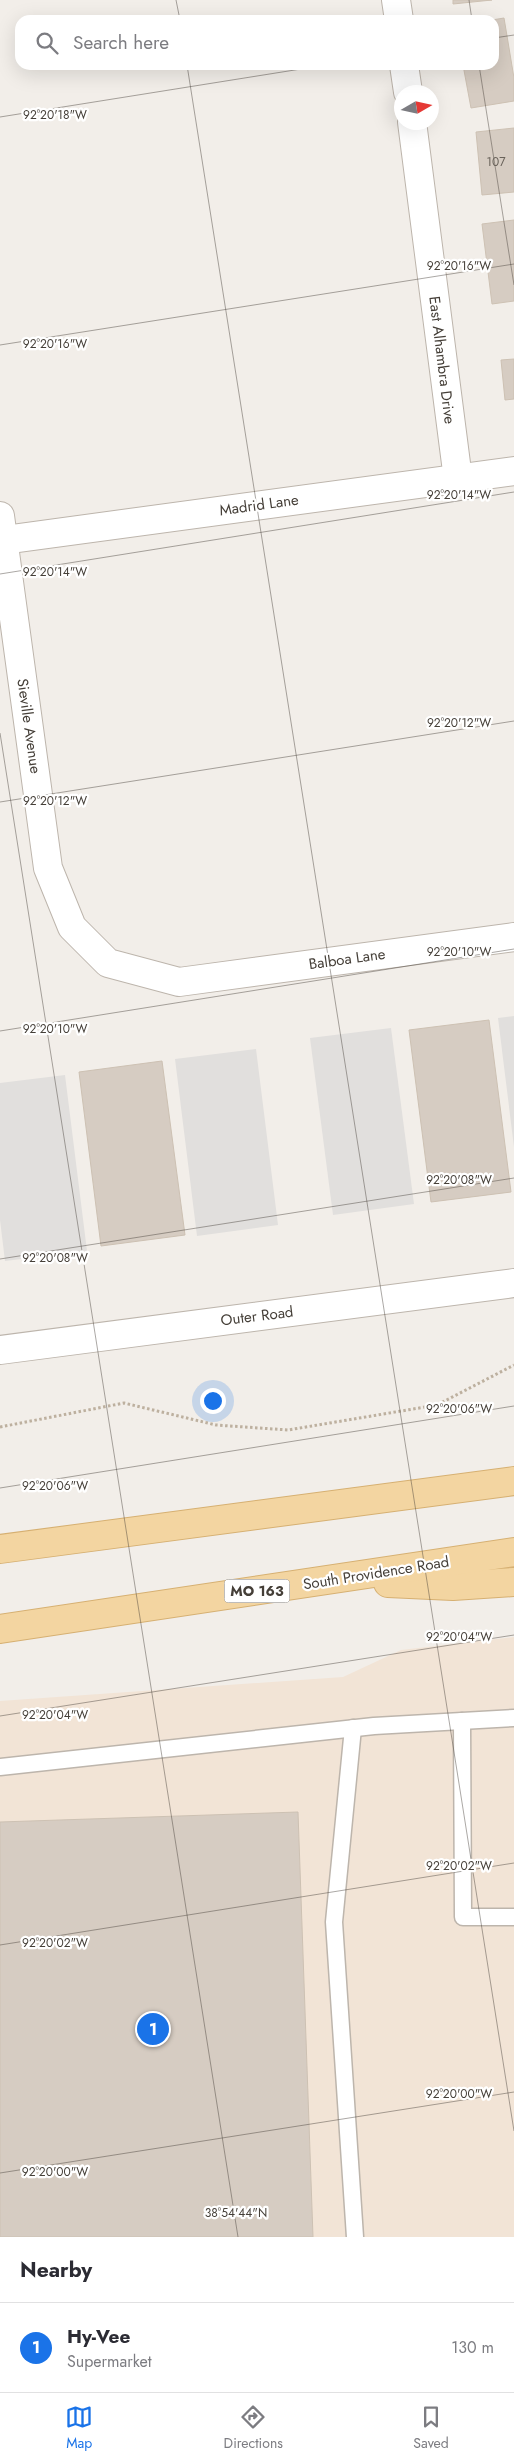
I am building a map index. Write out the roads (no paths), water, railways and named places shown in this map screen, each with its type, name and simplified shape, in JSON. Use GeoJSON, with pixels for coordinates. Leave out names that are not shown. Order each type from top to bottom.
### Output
{"type":"FeatureCollection","features":[{"type":"Feature","properties":{"kind":"main road"},"geometry":{"type":"LineString","coordinates":[[0,1550],[514,1481]]}},
{"type":"Feature","properties":{"kind":"main road","name":"South Providence Road"},"geometry":{"type":"LineString","coordinates":[[0,1629],[514,1552]]}},
{"type":"Feature","properties":{"kind":"main road"},"geometry":{"type":"LineString","coordinates":[[327,1580],[453,1586],[514,1582]]}},
{"type":"Feature","properties":{"kind":"street"},"geometry":{"type":"LineString","coordinates":[[396,0],[398,15]]}},
{"type":"Feature","properties":{"kind":"street"},"geometry":{"type":"LineString","coordinates":[[405,70],[407,85]]}},
{"type":"Feature","properties":{"kind":"street","name":"East Alhambra Drive"},"geometry":{"type":"LineString","coordinates":[[413,130],[458,479]]}},
{"type":"Feature","properties":{"kind":"street","name":"Madrid Lane"},"geometry":{"type":"LineString","coordinates":[[2,528],[458,479],[514,471]]}},
{"type":"Feature","properties":{"kind":"street","name":"Sieville Avenue"},"geometry":{"type":"LineString","coordinates":[[2,528],[48,868],[72,927],[108,963],[179,982]]}},
{"type":"Feature","properties":{"kind":"street","name":"Balboa Lane"},"geometry":{"type":"LineString","coordinates":[[179,982],[514,937]]}},
{"type":"Feature","properties":{"kind":"street","name":"Outer Road"},"geometry":{"type":"LineString","coordinates":[[0,1350],[514,1284]]}},
{"type":"Feature","properties":{"kind":"lane"},"geometry":{"type":"LineString","coordinates":[[0,1767],[353,1728],[514,1718]]}},
{"type":"Feature","properties":{"kind":"lane"},"geometry":{"type":"LineString","coordinates":[[462,1721],[463,1917],[514,1917]]}},
{"type":"Feature","properties":{"kind":"lane"},"geometry":{"type":"LineString","coordinates":[[353,1728],[334,1922],[355,2237]]}},
{"type":"Feature","properties":{"kind":"place","name":"Hy-Vee"},"geometry":{"type":"Point","coordinates":[153,2029]}}]}
